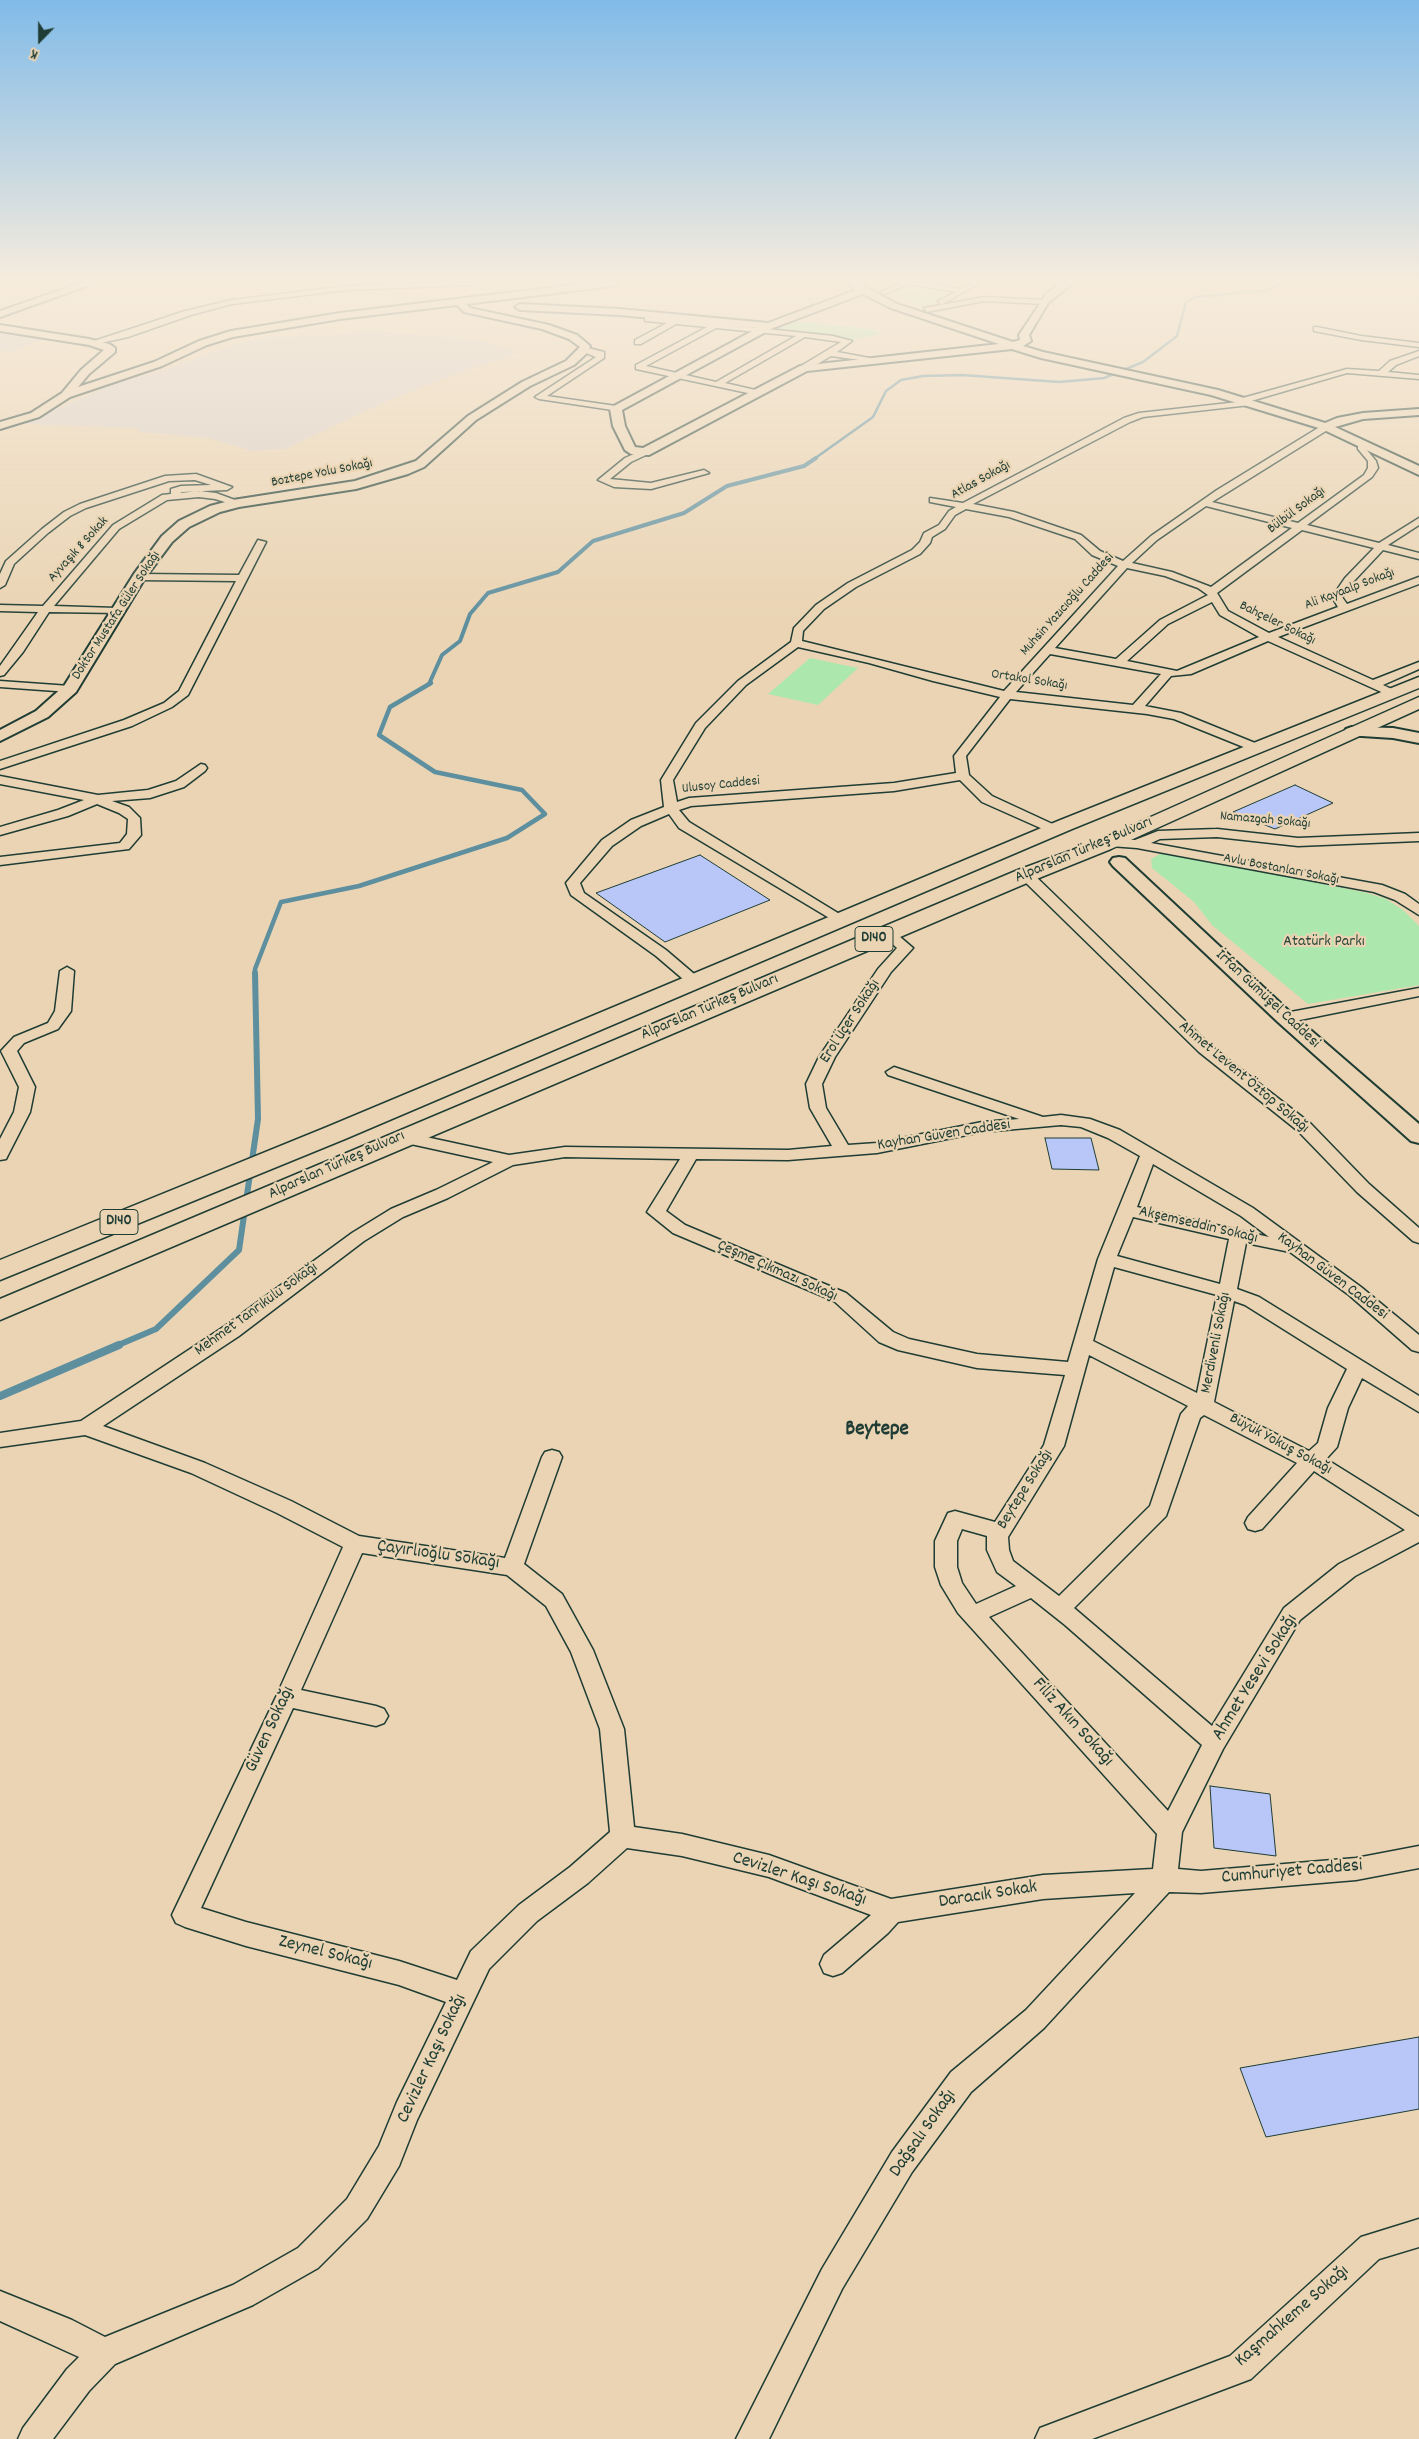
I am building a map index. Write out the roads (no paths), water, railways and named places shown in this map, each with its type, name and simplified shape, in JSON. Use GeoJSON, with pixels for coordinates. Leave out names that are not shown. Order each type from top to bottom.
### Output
{"type":"FeatureCollection","features":[{"type":"Feature","properties":{"kind":"highway","name":"Alparslan Türkeş Bulvarı"},"geometry":{"type":"LineString","coordinates":[[8,1265],[336,1133],[1063,826],[1256,748],[1383,688],[1419,682]]}},
{"type":"Feature","properties":{"kind":"highway","name":"Alparslan Türkeş Bulvarı"},"geometry":{"type":"LineString","coordinates":[[0,1310],[211,1221],[402,1137],[1026,875],[1108,851],[1352,732],[1419,702]]}},
{"type":"Feature","properties":{"kind":"highway"},"geometry":{"type":"LineString","coordinates":[[1063,826],[1056,837],[1066,844],[1079,848],[1108,851]]}},
{"type":"Feature","properties":{"kind":"street"},"geometry":{"type":"LineString","coordinates":[[0,426],[36,415],[63,397]]}},
{"type":"Feature","properties":{"kind":"street","name":"Boztepe Yolu Sokağı"},"geometry":{"type":"LineString","coordinates":[[238,504],[356,485],[385,478],[420,464],[472,418],[506,397]]}},
{"type":"Feature","properties":{"kind":"street"},"geometry":{"type":"LineString","coordinates":[[539,397],[616,409],[638,397]]}},
{"type":"Feature","properties":{"kind":"street"},"geometry":{"type":"LineString","coordinates":[[704,473],[651,486],[614,484],[603,480],[628,460],[747,397]]}},
{"type":"Feature","properties":{"kind":"street"},"geometry":{"type":"LineString","coordinates":[[1225,397],[1326,427],[1417,469]]}},
{"type":"Feature","properties":{"kind":"street","name":"Atlas Sokağı"},"geometry":{"type":"LineString","coordinates":[[796,643],[798,630],[820,607],[852,585],[922,548],[927,535],[942,526],[952,513],[963,506],[1128,420],[1142,415],[1246,402],[1263,397]]}},
{"type":"Feature","properties":{"kind":"street"},"geometry":{"type":"LineString","coordinates":[[616,409],[619,426],[631,450],[645,452]]}},
{"type":"Feature","properties":{"kind":"street"},"geometry":{"type":"LineString","coordinates":[[1326,427],[1341,420],[1363,416],[1419,412]]}},
{"type":"Feature","properties":{"kind":"street","name":"Muhsin Yazıcıoğlu Caddesi"},"geometry":{"type":"LineString","coordinates":[[963,776],[960,756],[1007,695],[1124,565],[1154,538],[1205,503],[1326,427]]}},
{"type":"Feature","properties":{"kind":"street","name":"Bülbül Sokağı"},"geometry":{"type":"LineString","coordinates":[[1120,662],[1164,622],[1213,594],[1297,527],[1372,472],[1372,461],[1362,449],[1362,443]]}},
{"type":"Feature","properties":{"kind":"street"},"geometry":{"type":"LineString","coordinates":[[0,585],[10,564],[52,526],[83,506],[168,478],[196,477],[226,487],[181,489],[174,491],[176,495]]}},
{"type":"Feature","properties":{"kind":"street","name":"Ayvaşık 8 Sokak"},"geometry":{"type":"LineString","coordinates":[[0,672],[19,650],[44,610],[116,527],[153,502],[176,495],[216,496],[238,504]]}},
{"type":"Feature","properties":{"kind":"street","name":"Bahçeler Sokağı"},"geometry":{"type":"LineString","coordinates":[[933,500],[1011,514],[1078,537],[1096,553],[1124,565],[1186,580],[1213,594],[1224,613],[1268,636],[1383,688]]}},
{"type":"Feature","properties":{"kind":"street"},"geometry":{"type":"LineString","coordinates":[[1205,503],[1419,556]]}},
{"type":"Feature","properties":{"kind":"street","name":"Doktor Mustafa Güler Sokağı"},"geometry":{"type":"LineString","coordinates":[[0,736],[42,714],[70,689],[116,611],[167,539],[184,524],[215,509],[238,504]]}},
{"type":"Feature","properties":{"kind":"street"},"geometry":{"type":"LineString","coordinates":[[1344,608],[1337,597],[1349,580],[1381,546],[1419,520]]}},
{"type":"Feature","properties":{"kind":"street"},"geometry":{"type":"LineString","coordinates":[[0,765],[128,723],[168,705],[184,693],[261,542]]}},
{"type":"Feature","properties":{"kind":"street"},"geometry":{"type":"LineString","coordinates":[[138,578],[243,578]]}},
{"type":"Feature","properties":{"kind":"street","name":"Ali Kayaalp Sokağı"},"geometry":{"type":"LineString","coordinates":[[1168,673],[1187,672],[1268,636],[1419,580]]}},
{"type":"Feature","properties":{"kind":"street"},"geometry":{"type":"LineString","coordinates":[[0,608],[116,611]]}},
{"type":"Feature","properties":{"kind":"street","name":"Ortakol Sokağı"},"geometry":{"type":"LineString","coordinates":[[796,643],[872,660],[937,679],[1007,695],[1137,708],[1177,716],[1256,748]]}},
{"type":"Feature","properties":{"kind":"street","name":"Ulusoy Caddesi"},"geometry":{"type":"LineString","coordinates":[[796,643],[742,683],[700,726],[667,780],[671,808],[689,802],[894,787],[963,776]]}},
{"type":"Feature","properties":{"kind":"street"},"geometry":{"type":"LineString","coordinates":[[1048,650],[1120,662],[1168,673],[1137,708]]}},
{"type":"Feature","properties":{"kind":"street"},"geometry":{"type":"LineString","coordinates":[[1383,688],[1419,665]]}},
{"type":"Feature","properties":{"kind":"street"},"geometry":{"type":"LineString","coordinates":[[0,684],[70,689]]}},
{"type":"Feature","properties":{"kind":"street"},"geometry":{"type":"LineString","coordinates":[[1352,732],[1393,733],[1419,738]]}},
{"type":"Feature","properties":{"kind":"street"},"geometry":{"type":"LineString","coordinates":[[0,831],[63,813],[98,799],[135,797],[163,790],[180,784],[201,768]]}},
{"type":"Feature","properties":{"kind":"street"},"geometry":{"type":"LineString","coordinates":[[963,776],[987,799],[1063,826]]}},
{"type":"Feature","properties":{"kind":"street"},"geometry":{"type":"LineString","coordinates":[[0,780],[98,799],[124,810],[134,818],[134,835],[124,846],[0,862]]}},
{"type":"Feature","properties":{"kind":"street"},"geometry":{"type":"LineString","coordinates":[[97,785],[98,799]]}},
{"type":"Feature","properties":{"kind":"street"},"geometry":{"type":"LineString","coordinates":[[695,982],[661,953],[578,895],[573,884],[607,843],[636,824],[671,808],[684,825],[841,921]]}},
{"type":"Feature","properties":{"kind":"street","name":"Namazgah Sokağı"},"geometry":{"type":"LineString","coordinates":[[1108,851],[1136,844],[1158,835],[1217,833],[1298,842],[1419,837]]}},
{"type":"Feature","properties":{"kind":"street","name":"Avlu Bostanları Sokağı"},"geometry":{"type":"LineString","coordinates":[[1136,844],[1377,888],[1400,897],[1419,912]]}},
{"type":"Feature","properties":{"kind":"street","name":"İrfan Gümüşel Caddesi"},"geometry":{"type":"LineString","coordinates":[[1108,851],[1285,1018],[1419,1136]]}},
{"type":"Feature","properties":{"kind":"street","name":"Ahmet Levent Öztop Sokağı"},"geometry":{"type":"LineString","coordinates":[[1026,875],[1206,1049],[1304,1128],[1363,1188],[1419,1237]]}},
{"type":"Feature","properties":{"kind":"street","name":"Erol Üçer Sokağı"},"geometry":{"type":"LineString","coordinates":[[843,1150],[818,1108],[814,1096],[814,1084],[827,1057],[885,970],[906,948],[887,933]]}},
{"type":"Feature","properties":{"kind":"street"},"geometry":{"type":"LineString","coordinates":[[0,1156],[22,1112],[27,1087],[9,1051],[19,1040],[52,1026],[63,1011],[67,971]]}},
{"type":"Feature","properties":{"kind":"street"},"geometry":{"type":"LineString","coordinates":[[1285,1018],[1419,992]]}},
{"type":"Feature","properties":{"kind":"street"},"geometry":{"type":"LineString","coordinates":[[894,1072],[1044,1122]]}},
{"type":"Feature","properties":{"kind":"street","name":"Kayhan Güven Caddesi"},"geometry":{"type":"LineString","coordinates":[[402,1137],[510,1160],[566,1152],[788,1155],[877,1148],[982,1127],[1061,1120],[1084,1122],[1114,1134],[1247,1212],[1355,1291],[1419,1345]]}},
{"type":"Feature","properties":{"kind":"street","name":"Çeşme Çıkmazı Sokağı"},"geometry":{"type":"LineString","coordinates":[[691,1154],[656,1212],[679,1229],[840,1297],[886,1337],[905,1345],[977,1361],[1044,1365],[1076,1370]]}},
{"type":"Feature","properties":{"kind":"street","name":"Beytepe Sokağı"},"geometry":{"type":"LineString","coordinates":[[1149,1154],[1107,1259],[1054,1446],[1000,1531],[998,1550],[1005,1566],[1060,1608],[1215,1742]]}},
{"type":"Feature","properties":{"kind":"street","name":"Mehmet Tanrıkulu Sokağı"},"geometry":{"type":"LineString","coordinates":[[0,1440],[86,1428],[232,1331],[358,1237],[397,1213],[442,1194],[510,1160]]}},
{"type":"Feature","properties":{"kind":"street","name":"Akşemseddin Sokağı"},"geometry":{"type":"LineString","coordinates":[[1126,1210],[1238,1234],[1298,1250]]}},
{"type":"Feature","properties":{"kind":"street","name":"Merdivenli Sokağı"},"geometry":{"type":"LineString","coordinates":[[1060,1608],[1159,1510],[1190,1414],[1204,1405],[1238,1234]]}},
{"type":"Feature","properties":{"kind":"street"},"geometry":{"type":"LineString","coordinates":[[1107,1259],[1227,1292],[1252,1301],[1419,1405]]}},
{"type":"Feature","properties":{"kind":"street","name":"Büyük Yokuş Sokağı"},"geometry":{"type":"LineString","coordinates":[[1084,1344],[1311,1461],[1419,1528]]}},
{"type":"Feature","properties":{"kind":"street"},"geometry":{"type":"LineString","coordinates":[[1255,1523],[1327,1446],[1338,1408],[1357,1368]]}},
{"type":"Feature","properties":{"kind":"street","name":"Çayırlıoğlu Sokağı"},"geometry":{"type":"LineString","coordinates":[[86,1428],[198,1468],[284,1507],[355,1544],[512,1567],[554,1600],[582,1650],[612,1729],[623,1836]]}},
{"type":"Feature","properties":{"kind":"street"},"geometry":{"type":"LineString","coordinates":[[512,1567],[552,1457]]}},
{"type":"Feature","properties":{"kind":"street","name":"Filiz Akın Sokağı"},"geometry":{"type":"LineString","coordinates":[[1000,1531],[955,1519],[946,1540],[946,1567],[952,1585],[973,1615],[1170,1830]]}},
{"type":"Feature","properties":{"kind":"street","name":"Ahmet Yesevi Sokağı"},"geometry":{"type":"LineString","coordinates":[[1164,1880],[1170,1830],[1215,1742],[1292,1614],[1347,1570],[1419,1532]]}},
{"type":"Feature","properties":{"kind":"street","name":"Güven Sokağı"},"geometry":{"type":"LineString","coordinates":[[186,1915],[287,1697],[355,1544]]}},
{"type":"Feature","properties":{"kind":"street"},"geometry":{"type":"LineString","coordinates":[[973,1615],[1033,1588]]}},
{"type":"Feature","properties":{"kind":"street"},"geometry":{"type":"LineString","coordinates":[[287,1697],[376,1716]]}},
{"type":"Feature","properties":{"kind":"street","name":"Cevizler Kaşı Sokağı"},"geometry":{"type":"LineString","coordinates":[[104,2353],[243,2295],[308,2258],[357,2209],[389,2156],[407,2112],[480,1960],[528,1913],[579,1875],[623,1836],[682,1845],[770,1866],[891,1911]]}},
{"type":"Feature","properties":{"kind":"street","name":"Cumhuriyet Caddesi"},"geometry":{"type":"LineString","coordinates":[[1164,1880],[1201,1882],[1356,1869],[1419,1857]]}},
{"type":"Feature","properties":{"kind":"street","name":"Daracık Sokak"},"geometry":{"type":"LineString","coordinates":[[891,1911],[1043,1887],[1164,1880]]}},
{"type":"Feature","properties":{"kind":"street","name":"Dağsalı Sokağı"},"geometry":{"type":"LineString","coordinates":[[752,2439],[832,2279],[902,2162],[960,2082],[1035,2019],[1164,1880]]}},
{"type":"Feature","properties":{"kind":"street"},"geometry":{"type":"LineString","coordinates":[[833,1964],[879,1925],[891,1911]]}},
{"type":"Feature","properties":{"kind":"street","name":"Zeynel Sokağı"},"geometry":{"type":"LineString","coordinates":[[186,1915],[246,1934],[399,1973],[463,1995]]}},
{"type":"Feature","properties":{"kind":"street","name":"Kaşmahkeme Sokağı"},"geometry":{"type":"LineString","coordinates":[[1051,2439],[1240,2368],[1372,2247],[1419,2232]]}},
{"type":"Feature","properties":{"kind":"street"},"geometry":{"type":"LineString","coordinates":[[0,2306],[61,2331],[104,2353],[78,2380],[34,2439]]}},
{"type":"Feature","properties":{"kind":"waterway"},"geometry":{"type":"LineString","coordinates":[[814,459],[873,417],[883,397]]}},
{"type":"Feature","properties":{"kind":"waterway"},"geometry":{"type":"LineString","coordinates":[[429,684],[442,655],[460,641],[470,614],[488,593],[558,572],[593,541],[684,513],[727,486],[804,466],[816,458]]}},
{"type":"Feature","properties":{"kind":"waterway"},"geometry":{"type":"LineString","coordinates":[[255,973],[281,902],[359,886],[507,838],[545,814],[522,790],[435,772],[379,735],[390,707],[431,683]]}},
{"type":"Feature","properties":{"kind":"waterway"},"geometry":{"type":"LineString","coordinates":[[116,1346],[156,1329],[239,1250],[258,1119],[255,973]]}},
{"type":"Feature","properties":{"kind":"waterway"},"geometry":{"type":"LineString","coordinates":[[0,1396],[119,1345]]}},
{"type":"Feature","properties":{"kind":"district","name":"Beytepe"},"geometry":{"type":"Point","coordinates":[877,1431]}},
{"type":"Feature","properties":{"kind":"park label","name":"Atatürk Parkı"},"geometry":{"type":"Point","coordinates":[1324,943]}}]}
